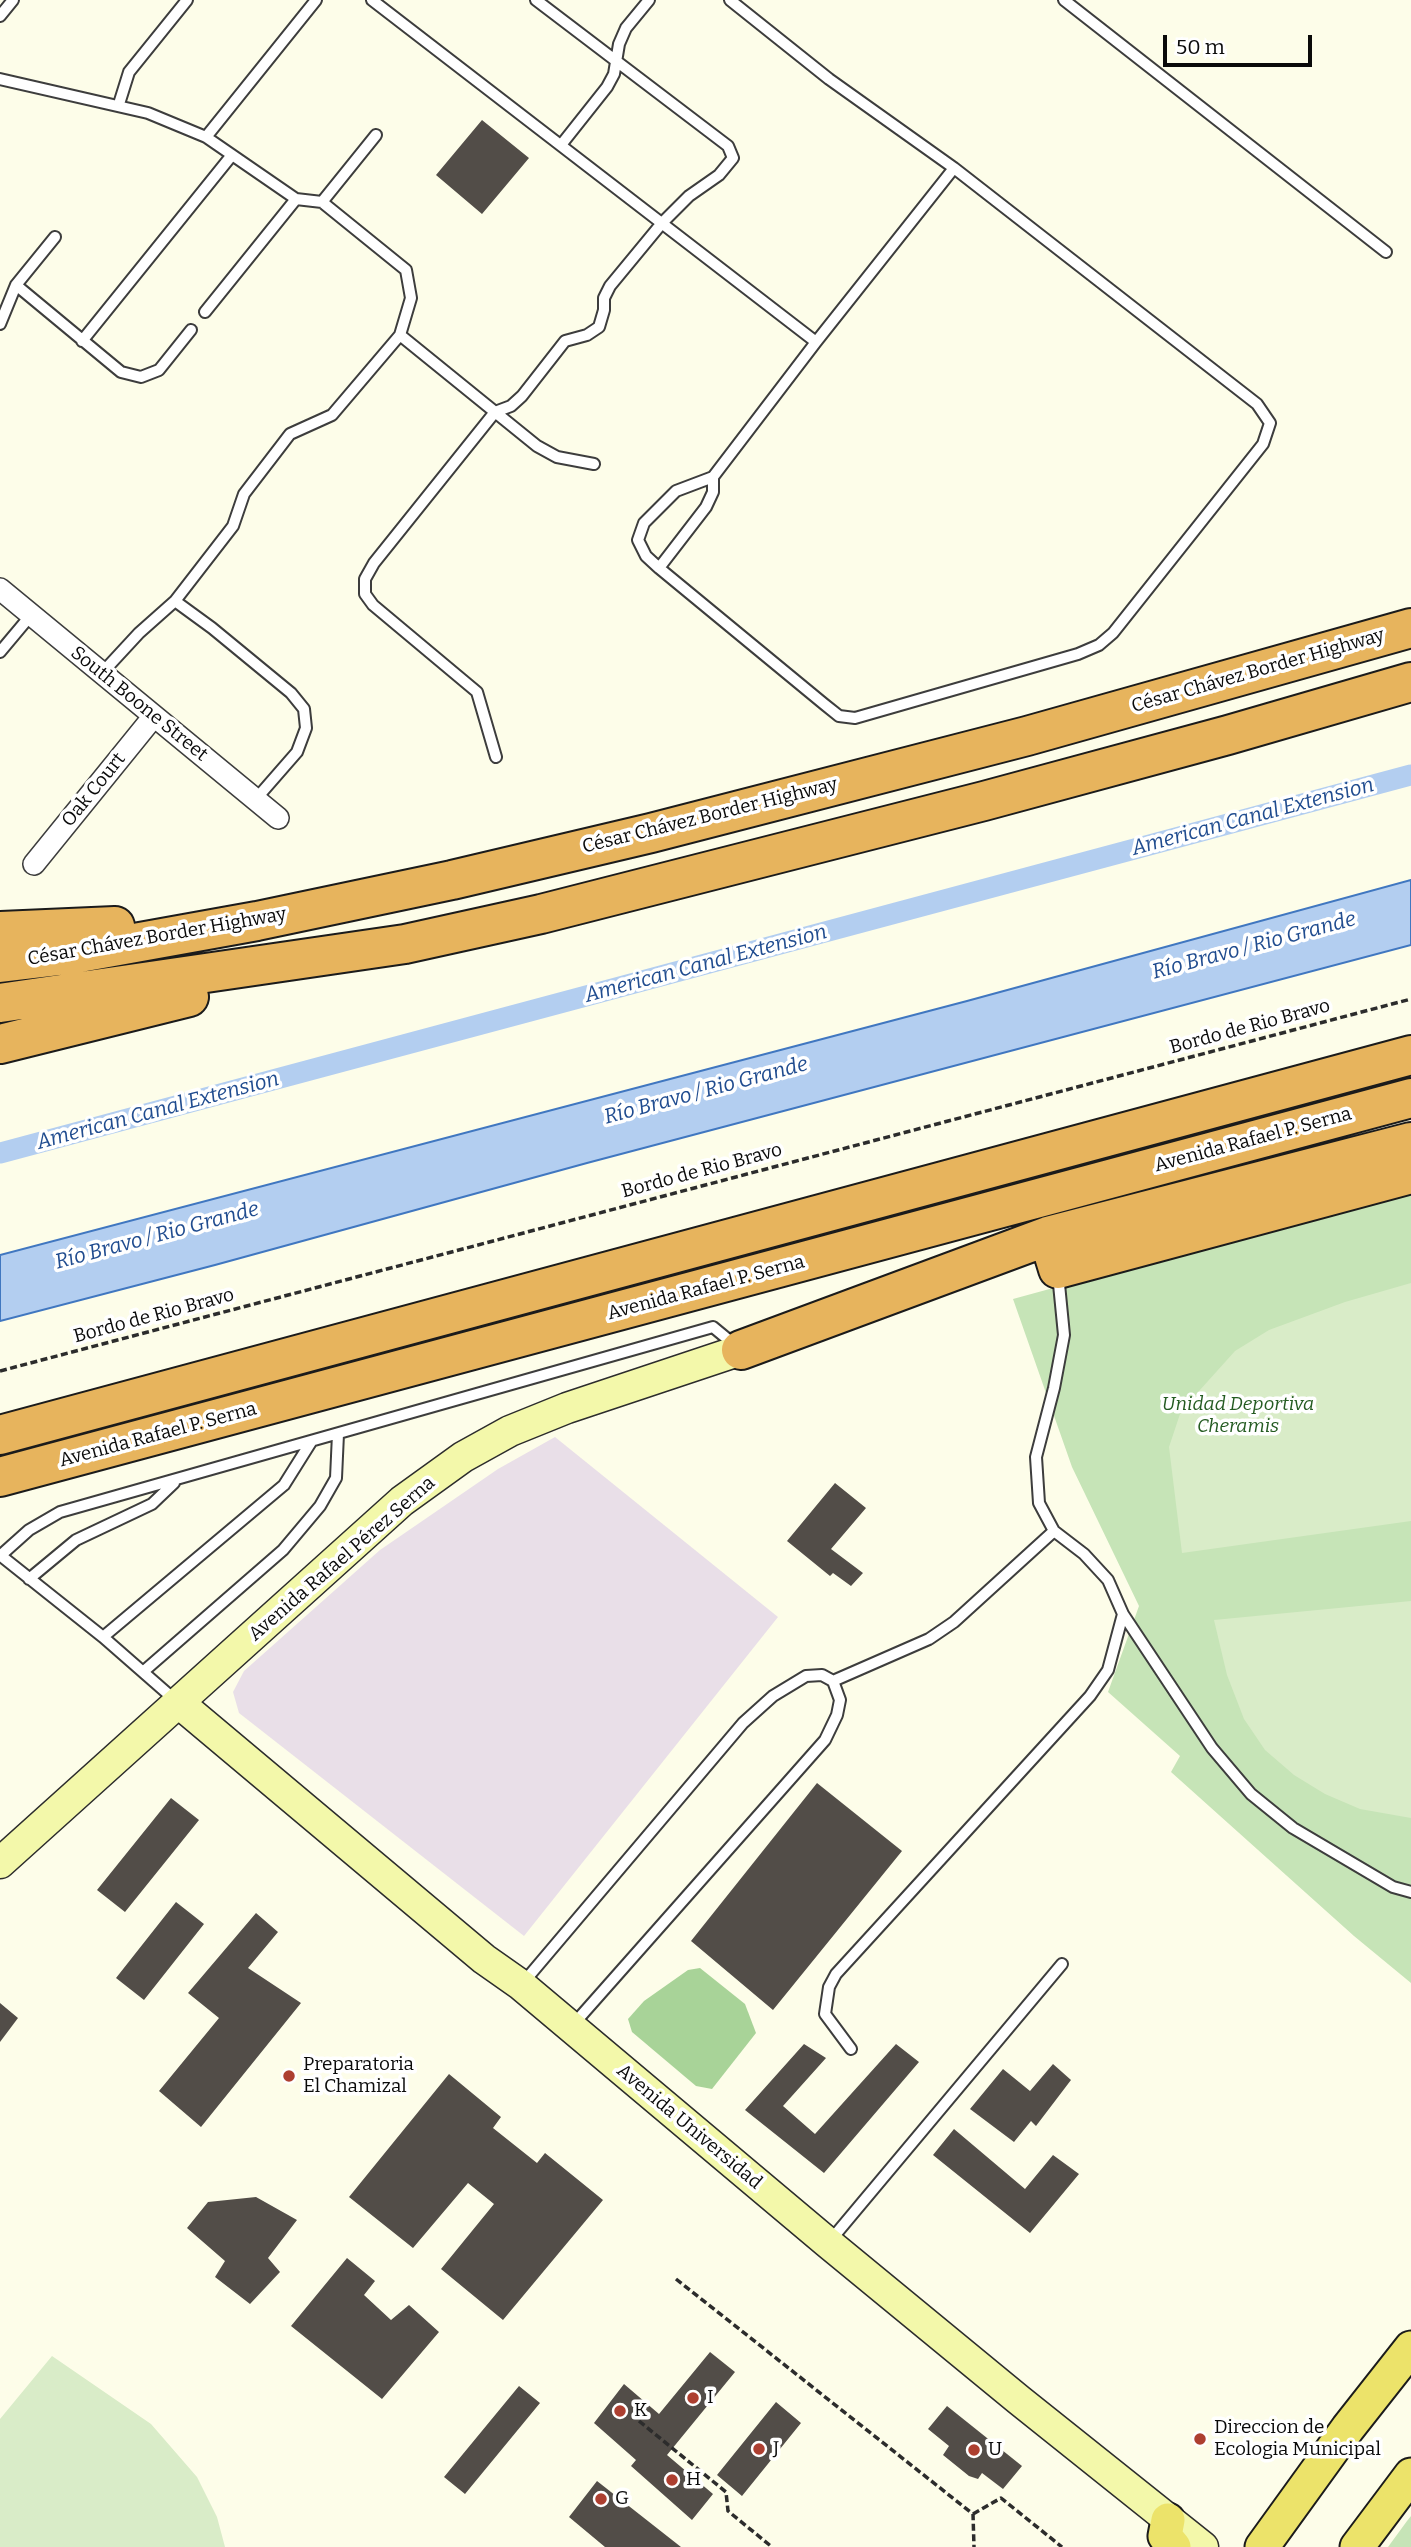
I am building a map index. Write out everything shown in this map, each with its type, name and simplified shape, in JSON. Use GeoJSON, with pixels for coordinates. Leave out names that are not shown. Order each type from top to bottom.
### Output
{"type":"FeatureCollection","features":[{"type":"Feature","properties":{"kind":"highway","name":"César Chávez Border Highway"},"geometry":{"type":"LineString","coordinates":[[0,962],[68,955],[257,921],[452,880],[665,829],[1027,736],[1411,628]]}},
{"type":"Feature","properties":{"kind":"highway","name":"César Chávez Border Highway"},"geometry":{"type":"LineString","coordinates":[[0,1003],[405,944],[621,894],[984,801],[1411,682]]}},
{"type":"Feature","properties":{"kind":"highway"},"geometry":{"type":"LineString","coordinates":[[0,930],[257,921]]}},
{"type":"Feature","properties":{"kind":"highway"},"geometry":{"type":"LineString","coordinates":[[0,1044],[405,944]]}},
{"type":"Feature","properties":{"kind":"highway"},"geometry":{"type":"LineString","coordinates":[[0,1435],[1411,1055]]}},
{"type":"Feature","properties":{"kind":"highway","name":"Avenida Rafael P. Serna"},"geometry":{"type":"LineString","coordinates":[[0,1478],[1411,1098]]}},
{"type":"Feature","properties":{"kind":"highway"},"geometry":{"type":"LineString","coordinates":[[741,1350],[1411,1142]]}},
{"type":"Feature","properties":{"kind":"highway"},"geometry":{"type":"LineString","coordinates":[[1053,1252],[1411,1174]]}},
{"type":"Feature","properties":{"kind":"main road","name":"Avenida Rafael Pérez Serna"},"geometry":{"type":"LineString","coordinates":[[0,1863],[402,1501],[463,1457],[510,1431],[567,1408],[741,1350]]}},
{"type":"Feature","properties":{"kind":"main road","name":"Avenida Universidad"},"geometry":{"type":"LineString","coordinates":[[179,1703],[484,1959],[521,1985],[1171,2534],[1203,2547]]}},
{"type":"Feature","properties":{"kind":"main road"},"geometry":{"type":"LineString","coordinates":[[1262,2547],[1348,2428],[1411,2348]]}},
{"type":"Feature","properties":{"kind":"main road"},"geometry":{"type":"LineString","coordinates":[[1357,2547],[1411,2475]]}},
{"type":"Feature","properties":{"kind":"street","name":"South Boone Street"},"geometry":{"type":"LineString","coordinates":[[0,589],[278,818]]}},
{"type":"Feature","properties":{"kind":"street","name":"Oak Court"},"geometry":{"type":"LineString","coordinates":[[34,864],[155,716]]}},
{"type":"Feature","properties":{"kind":"lane"},"geometry":{"type":"LineString","coordinates":[[0,16],[13,0]]}},
{"type":"Feature","properties":{"kind":"lane"},"geometry":{"type":"LineString","coordinates":[[118,104],[129,72],[187,0]]}},
{"type":"Feature","properties":{"kind":"lane"},"geometry":{"type":"LineString","coordinates":[[206,137],[316,0]]}},
{"type":"Feature","properties":{"kind":"lane"},"geometry":{"type":"LineString","coordinates":[[372,0],[816,342]]}},
{"type":"Feature","properties":{"kind":"lane"},"geometry":{"type":"LineString","coordinates":[[496,757],[477,692],[373,605],[365,594],[365,579],[374,563],[495,412],[511,406],[522,396],[565,341],[587,335],[599,327],[604,298],[610,286],[663,223],[689,196],[719,175],[733,158],[728,146],[536,0]]}},
{"type":"Feature","properties":{"kind":"lane"},"geometry":{"type":"LineString","coordinates":[[561,145],[607,87],[614,74],[615,60],[626,28],[649,0]]}},
{"type":"Feature","properties":{"kind":"lane"},"geometry":{"type":"LineString","coordinates":[[730,0],[829,79],[954,167],[1256,404],[1270,423],[1263,444],[1113,634],[1099,645],[1078,654],[855,718],[839,716],[659,568],[646,556],[638,540],[644,523],[676,491],[713,477],[954,167]]}},
{"type":"Feature","properties":{"kind":"lane"},"geometry":{"type":"LineString","coordinates":[[1063,0],[1386,252]]}},
{"type":"Feature","properties":{"kind":"lane"},"geometry":{"type":"LineString","coordinates":[[0,79],[118,104],[148,113],[206,137],[296,199],[322,202],[406,270],[411,298],[400,335],[332,415],[290,434],[244,494],[233,527],[175,601],[139,633],[102,673]]}},
{"type":"Feature","properties":{"kind":"lane"},"geometry":{"type":"LineString","coordinates":[[322,202],[376,135]]}},
{"type":"Feature","properties":{"kind":"lane"},"geometry":{"type":"LineString","coordinates":[[82,341],[232,155]]}},
{"type":"Feature","properties":{"kind":"lane"},"geometry":{"type":"LineString","coordinates":[[205,312],[296,199]]}},
{"type":"Feature","properties":{"kind":"lane"},"geometry":{"type":"LineString","coordinates":[[0,324],[16,285],[55,237]]}},
{"type":"Feature","properties":{"kind":"lane"},"geometry":{"type":"LineString","coordinates":[[16,285],[121,372],[141,376],[159,370],[191,330]]}},
{"type":"Feature","properties":{"kind":"lane"},"geometry":{"type":"LineString","coordinates":[[400,335],[537,446],[557,457],[594,464]]}},
{"type":"Feature","properties":{"kind":"lane"},"geometry":{"type":"LineString","coordinates":[[659,568],[706,507],[713,492],[713,477]]}},
{"type":"Feature","properties":{"kind":"lane"},"geometry":{"type":"LineString","coordinates":[[175,601],[291,693],[304,709],[306,728],[297,752],[256,800]]}},
{"type":"Feature","properties":{"kind":"lane"},"geometry":{"type":"LineString","coordinates":[[0,652],[31,615]]}},
{"type":"Feature","properties":{"kind":"lane"},"geometry":{"type":"LineString","coordinates":[[1053,1252],[1064,1335],[1054,1388],[1036,1457],[1039,1503],[1054,1531],[1084,1554],[1108,1580],[1123,1614],[1212,1748],[1251,1794],[1293,1828],[1393,1886],[1411,1892]]}},
{"type":"Feature","properties":{"kind":"lane"},"geometry":{"type":"LineString","coordinates":[[179,1703],[103,1637],[0,1555],[29,1530],[60,1512],[713,1327],[741,1350]]}},
{"type":"Feature","properties":{"kind":"lane"},"geometry":{"type":"LineString","coordinates":[[144,1671],[283,1550],[320,1506],[336,1478],[338,1434]]}},
{"type":"Feature","properties":{"kind":"lane"},"geometry":{"type":"LineString","coordinates":[[103,1637],[284,1485],[311,1442]]}},
{"type":"Feature","properties":{"kind":"lane"},"geometry":{"type":"LineString","coordinates":[[29,1578],[76,1540],[152,1504],[176,1481]]}},
{"type":"Feature","properties":{"kind":"lane"},"geometry":{"type":"LineString","coordinates":[[833,1681],[929,1639],[954,1622],[1054,1531]]}},
{"type":"Feature","properties":{"kind":"lane"},"geometry":{"type":"LineString","coordinates":[[851,2049],[825,2014],[825,2000],[836,1975],[1090,1696],[1108,1670],[1123,1614]]}},
{"type":"Feature","properties":{"kind":"lane"},"geometry":{"type":"LineString","coordinates":[[521,1985],[743,1723],[773,1696],[806,1676],[822,1675],[833,1681],[840,1699],[837,1715],[825,1740],[570,2028]]}},
{"type":"Feature","properties":{"kind":"lane"},"geometry":{"type":"LineString","coordinates":[[828,2243],[1062,1964]]}},
{"type":"Feature","properties":{"kind":"path","name":"Bordo de Rio Bravo"},"geometry":{"type":"LineString","coordinates":[[0,1371],[1411,999]]}},
{"type":"Feature","properties":{"kind":"path"},"geometry":{"type":"LineString","coordinates":[[676,2279],[973,2514],[974,2547]]}},
{"type":"Feature","properties":{"kind":"path"},"geometry":{"type":"LineString","coordinates":[[639,2421],[726,2492],[728,2511],[772,2547]]}},
{"type":"Feature","properties":{"kind":"path"},"geometry":{"type":"LineString","coordinates":[[973,2514],[1001,2498],[1062,2547]]}},
{"type":"Feature","properties":{"kind":"shaded area"},"geometry":{"type":"Polygon","coordinates":[[[555,1437],[778,1617],[524,1936],[239,1713],[233,1692],[244,1671],[380,1550],[498,1469],[555,1437]]]}},
{"type":"Feature","properties":{"kind":"green space","name":"Unidad Deportiva Cheramis"},"geometry":{"type":"Polygon","coordinates":[[[1411,1190],[1411,1983],[1354,1936],[1171,1772],[1180,1756],[1108,1692],[1139,1606],[1072,1467],[1013,1299],[1411,1190]]]}},
{"type":"Feature","properties":{"kind":"green space"},"geometry":{"type":"Polygon","coordinates":[[[1411,1283],[1411,1521],[1182,1553],[1169,1447],[1181,1411],[1235,1351],[1269,1330],[1345,1302],[1411,1283]]]}},
{"type":"Feature","properties":{"kind":"green space"},"geometry":{"type":"Polygon","coordinates":[[[1411,1601],[1411,1818],[1360,1809],[1325,1794],[1294,1775],[1265,1750],[1244,1719],[1227,1675],[1214,1620],[1411,1601]]]}},
{"type":"Feature","properties":{"kind":"green space"},"geometry":{"type":"Polygon","coordinates":[[[700,1968],[745,2004],[756,2033],[712,2089],[696,2086],[632,2032],[628,2019],[644,2001],[688,1970],[700,1968]]]}},
{"type":"Feature","properties":{"kind":"green space"},"geometry":{"type":"Polygon","coordinates":[[[52,2356],[151,2424],[197,2477],[217,2517],[225,2547],[0,2547],[0,2419],[52,2356]]]}},
{"type":"Feature","properties":{"kind":"green space"},"geometry":{"type":"Polygon","coordinates":[[[1411,2516],[1411,2547],[1388,2547],[1407,2521],[1411,2516]]]}},
{"type":"Feature","properties":{"kind":"water","name":"Río Bravo / Rio Grande"},"geometry":{"type":"Polygon","coordinates":[[[1411,880],[1411,945],[0,1321],[0,1255],[967,1001],[1411,880]]]}},
{"type":"Feature","properties":{"kind":"building"},"geometry":{"type":"Polygon","coordinates":[[[482,120],[529,158],[482,214],[436,175],[482,120]]]}},
{"type":"Feature","properties":{"kind":"building"},"geometry":{"type":"Polygon","coordinates":[[[835,1483],[866,1508],[831,1549],[863,1573],[851,1586],[833,1573],[830,1576],[787,1541],[835,1483]]]}},
{"type":"Feature","properties":{"kind":"building"},"geometry":{"type":"Polygon","coordinates":[[[817,1783],[902,1851],[773,2010],[691,1941],[817,1783]]]}},
{"type":"Feature","properties":{"kind":"building"},"geometry":{"type":"Polygon","coordinates":[[[171,1798],[199,1820],[125,1912],[97,1890],[171,1798]]]}},
{"type":"Feature","properties":{"kind":"building"},"geometry":{"type":"Polygon","coordinates":[[[176,1902],[204,1924],[144,2000],[116,1978],[176,1902]]]}},
{"type":"Feature","properties":{"kind":"building"},"geometry":{"type":"Polygon","coordinates":[[[256,1913],[278,1932],[248,1968],[301,2003],[201,2127],[159,2091],[219,2018],[188,1993],[256,1913]]]}},
{"type":"Feature","properties":{"kind":"building"},"geometry":{"type":"Polygon","coordinates":[[[0,2003],[18,2018],[0,2042],[0,2003]]]}},
{"type":"Feature","properties":{"kind":"building"},"geometry":{"type":"Polygon","coordinates":[[[804,2044],[826,2058],[783,2106],[815,2134],[896,2044],[919,2062],[824,2173],[745,2110],[804,2044]]]}},
{"type":"Feature","properties":{"kind":"building"},"geometry":{"type":"Polygon","coordinates":[[[1053,2064],[1071,2080],[1036,2126],[1031,2121],[1014,2142],[970,2109],[1003,2069],[1030,2091],[1053,2064]]]}},
{"type":"Feature","properties":{"kind":"building"},"geometry":{"type":"Polygon","coordinates":[[[449,2074],[501,2117],[493,2128],[537,2163],[545,2153],[603,2200],[503,2320],[441,2269],[494,2204],[468,2183],[413,2248],[349,2197],[449,2074]]]}},
{"type":"Feature","properties":{"kind":"building"},"geometry":{"type":"Polygon","coordinates":[[[954,2129],[1025,2189],[1053,2155],[1079,2174],[1030,2233],[933,2155],[954,2129]]]}},
{"type":"Feature","properties":{"kind":"building"},"geometry":{"type":"Polygon","coordinates":[[[256,2197],[297,2220],[268,2258],[280,2272],[250,2304],[215,2277],[225,2261],[187,2228],[208,2202],[256,2197]]]}},
{"type":"Feature","properties":{"kind":"building"},"geometry":{"type":"Polygon","coordinates":[[[347,2258],[375,2281],[364,2295],[391,2320],[409,2305],[439,2332],[382,2399],[291,2326],[347,2258]]]}},
{"type":"Feature","properties":{"kind":"building"},"geometry":{"type":"Polygon","coordinates":[[[710,2352],[735,2372],[667,2455],[713,2494],[692,2520],[631,2466],[636,2460],[594,2423],[624,2384],[659,2414],[710,2352]]]}},
{"type":"Feature","properties":{"kind":"building"},"geometry":{"type":"Polygon","coordinates":[[[519,2386],[540,2403],[465,2494],[444,2477],[519,2386]]]}},
{"type":"Feature","properties":{"kind":"building","name":"J"},"geometry":{"type":"Polygon","coordinates":[[[776,2402],[801,2423],[742,2496],[717,2475],[776,2402]]]}},
{"type":"Feature","properties":{"kind":"building","name":"U"},"geometry":{"type":"Polygon","coordinates":[[[947,2406],[1022,2466],[1003,2489],[982,2473],[978,2479],[969,2476],[943,2455],[949,2446],[928,2429],[947,2406]]]}},
{"type":"Feature","properties":{"kind":"building","name":"G"},"geometry":{"type":"Polygon","coordinates":[[[597,2481],[681,2547],[605,2547],[569,2517],[597,2481]]]}},
{"type":"Feature","properties":{"kind":"waterway","name":"American Canal Extension"},"geometry":{"type":"LineString","coordinates":[[0,1153],[1411,775]]}},
{"type":"Feature","properties":{"kind":"place","name":"Preparatoria El Chamizal"},"geometry":{"type":"Point","coordinates":[289,2076]}},
{"type":"Feature","properties":{"kind":"place","name":"I"},"geometry":{"type":"Point","coordinates":[693,2398]}},
{"type":"Feature","properties":{"kind":"place","name":"K"},"geometry":{"type":"Point","coordinates":[620,2411]}},
{"type":"Feature","properties":{"kind":"place","name":"Direccion de Ecologia Municipal"},"geometry":{"type":"Point","coordinates":[1200,2439]}},
{"type":"Feature","properties":{"kind":"place","name":"J"},"geometry":{"type":"Point","coordinates":[759,2449]}},
{"type":"Feature","properties":{"kind":"place","name":"U"},"geometry":{"type":"Point","coordinates":[974,2450]}},
{"type":"Feature","properties":{"kind":"place","name":"H"},"geometry":{"type":"Point","coordinates":[672,2480]}},
{"type":"Feature","properties":{"kind":"place","name":"G"},"geometry":{"type":"Point","coordinates":[601,2499]}}]}
